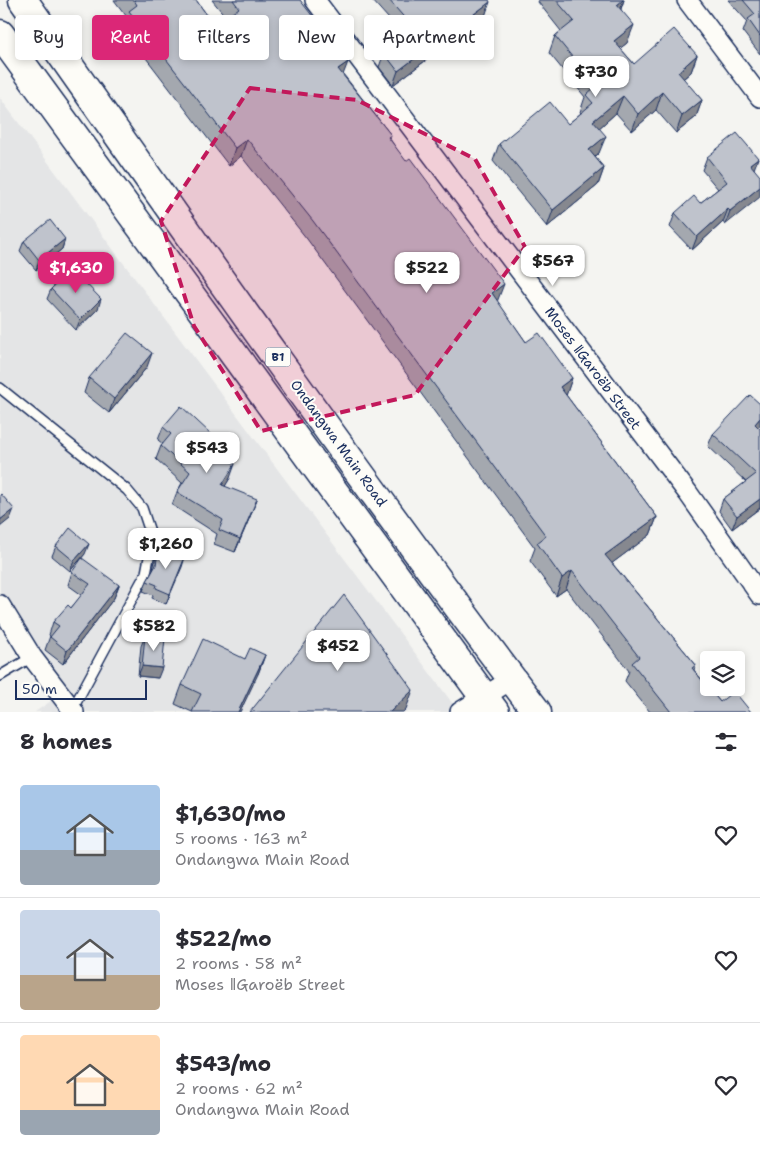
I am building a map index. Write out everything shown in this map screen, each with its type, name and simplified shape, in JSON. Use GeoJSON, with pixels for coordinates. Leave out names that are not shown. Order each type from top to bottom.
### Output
{"type":"FeatureCollection","features":[{"type":"Feature","properties":{"kind":"main road","name":"Ondangwa Main Road"},"geometry":{"type":"LineString","coordinates":[[23,0],[144,172],[537,712]]}},
{"type":"Feature","properties":{"kind":"main road","name":"B1"},"geometry":{"type":"LineString","coordinates":[[0,34],[489,704]]}},
{"type":"Feature","properties":{"kind":"street","name":"Moses ǁGaroëb Street"},"geometry":{"type":"LineString","coordinates":[[315,0],[688,493],[760,596]]}},
{"type":"Feature","properties":{"kind":"street"},"geometry":{"type":"LineString","coordinates":[[687,0],[760,97]]}},
{"type":"Feature","properties":{"kind":"street"},"geometry":{"type":"LineString","coordinates":[[0,605],[32,657],[73,711]]}},
{"type":"Feature","properties":{"kind":"street"},"geometry":{"type":"LineString","coordinates":[[460,712],[489,704],[512,679]]}},
{"type":"Feature","properties":{"kind":"lane"},"geometry":{"type":"LineString","coordinates":[[0,388],[127,490],[142,508],[150,532],[151,547],[146,573],[73,711]]}},
{"type":"Feature","properties":{"kind":"lane"},"geometry":{"type":"LineString","coordinates":[[0,676],[32,657]]}},
{"type":"Feature","properties":{"kind":"highlighted area"},"geometry":{"type":"Polygon","coordinates":[[[250,88],[357,100],[475,159],[525,247],[415,395],[261,431],[194,326],[161,221],[250,88]]]}},
{"type":"Feature","properties":{"kind":"shaded area"},"geometry":{"type":"Polygon","coordinates":[[[0,98],[459,712],[35,712],[67,690],[0,594],[0,98]]]}},
{"type":"Feature","properties":{"kind":"building"},"geometry":{"type":"Polygon","coordinates":[[[134,0],[196,0],[207,15],[179,15],[179,60],[269,60],[269,15],[230,15],[239,8],[233,0],[300,0],[312,15],[279,15],[279,60],[346,60],[348,62],[338,69],[391,135],[388,137],[406,161],[410,158],[504,284],[492,293],[526,342],[539,333],[572,378],[560,387],[657,517],[605,555],[696,665],[692,668],[700,678],[700,696],[715,696],[720,702],[728,696],[738,696],[751,712],[671,712],[632,663],[639,657],[572,571],[562,578],[537,543],[546,536],[313,221],[247,139],[235,148],[167,60],[169,60],[169,15],[132,15],[129,11],[137,5],[134,0]]]}},
{"type":"Feature","properties":{"kind":"building"},"geometry":{"type":"Polygon","coordinates":[[[389,0],[489,0],[490,2],[473,15],[402,15],[389,0]]]}},
{"type":"Feature","properties":{"kind":"building"},"geometry":{"type":"Polygon","coordinates":[[[556,0],[623,0],[617,5],[634,25],[614,41],[634,64],[674,29],[697,55],[678,72],[702,100],[682,116],[662,92],[638,114],[623,96],[593,121],[606,136],[589,150],[604,168],[553,210],[499,144],[550,102],[568,124],[593,103],[586,95],[596,86],[555,36],[574,21],[556,0]]]}},
{"type":"Feature","properties":{"kind":"building"},"geometry":{"type":"Polygon","coordinates":[[[743,0],[760,0],[760,36],[748,19],[755,14],[743,0]]]}},
{"type":"Feature","properties":{"kind":"building"},"geometry":{"type":"Polygon","coordinates":[[[389,60],[413,60],[398,71],[389,60]]]}},
{"type":"Feature","properties":{"kind":"building"},"geometry":{"type":"Polygon","coordinates":[[[737,133],[758,158],[750,164],[760,176],[760,187],[730,211],[728,209],[697,237],[675,213],[694,196],[700,203],[727,182],[707,157],[737,133]]]}},
{"type":"Feature","properties":{"kind":"building"},"geometry":{"type":"Polygon","coordinates":[[[50,220],[65,239],[39,260],[24,241],[50,220]]]}},
{"type":"Feature","properties":{"kind":"building"},"geometry":{"type":"Polygon","coordinates":[[[72,269],[101,299],[80,320],[51,289],[72,269]]]}},
{"type":"Feature","properties":{"kind":"building"},"geometry":{"type":"Polygon","coordinates":[[[127,333],[152,353],[114,399],[89,378],[127,333]]]}},
{"type":"Feature","properties":{"kind":"building"},"geometry":{"type":"Polygon","coordinates":[[[750,395],[760,404],[760,418],[755,424],[760,429],[760,499],[737,516],[723,499],[756,474],[713,434],[750,395]]]}},
{"type":"Feature","properties":{"kind":"building"},"geometry":{"type":"Polygon","coordinates":[[[181,406],[211,434],[202,444],[235,464],[222,485],[257,499],[240,539],[219,530],[223,520],[177,492],[190,472],[161,446],[171,434],[163,427],[181,406]]]}},
{"type":"Feature","properties":{"kind":"building"},"geometry":{"type":"Polygon","coordinates":[[[0,495],[14,509],[0,520],[0,495]]]}},
{"type":"Feature","properties":{"kind":"building"},"geometry":{"type":"Polygon","coordinates":[[[70,528],[89,544],[74,561],[56,546],[70,528]]]}},
{"type":"Feature","properties":{"kind":"building"},"geometry":{"type":"Polygon","coordinates":[[[159,546],[185,557],[170,594],[156,588],[157,585],[147,581],[156,565],[159,546]]]}},
{"type":"Feature","properties":{"kind":"building"},"geometry":{"type":"Polygon","coordinates":[[[82,558],[119,585],[67,651],[50,637],[59,626],[53,622],[68,605],[71,608],[90,584],[72,572],[82,558]]]}},
{"type":"Feature","properties":{"kind":"building"},"geometry":{"type":"Polygon","coordinates":[[[344,595],[413,690],[390,712],[250,712],[344,595]]]}},
{"type":"Feature","properties":{"kind":"building"},"geometry":{"type":"Polygon","coordinates":[[[145,636],[165,638],[162,668],[142,666],[145,636]]]}},
{"type":"Feature","properties":{"kind":"building"},"geometry":{"type":"Polygon","coordinates":[[[203,639],[245,659],[250,648],[265,655],[238,712],[192,712],[201,694],[182,685],[203,639]]]}}]}
